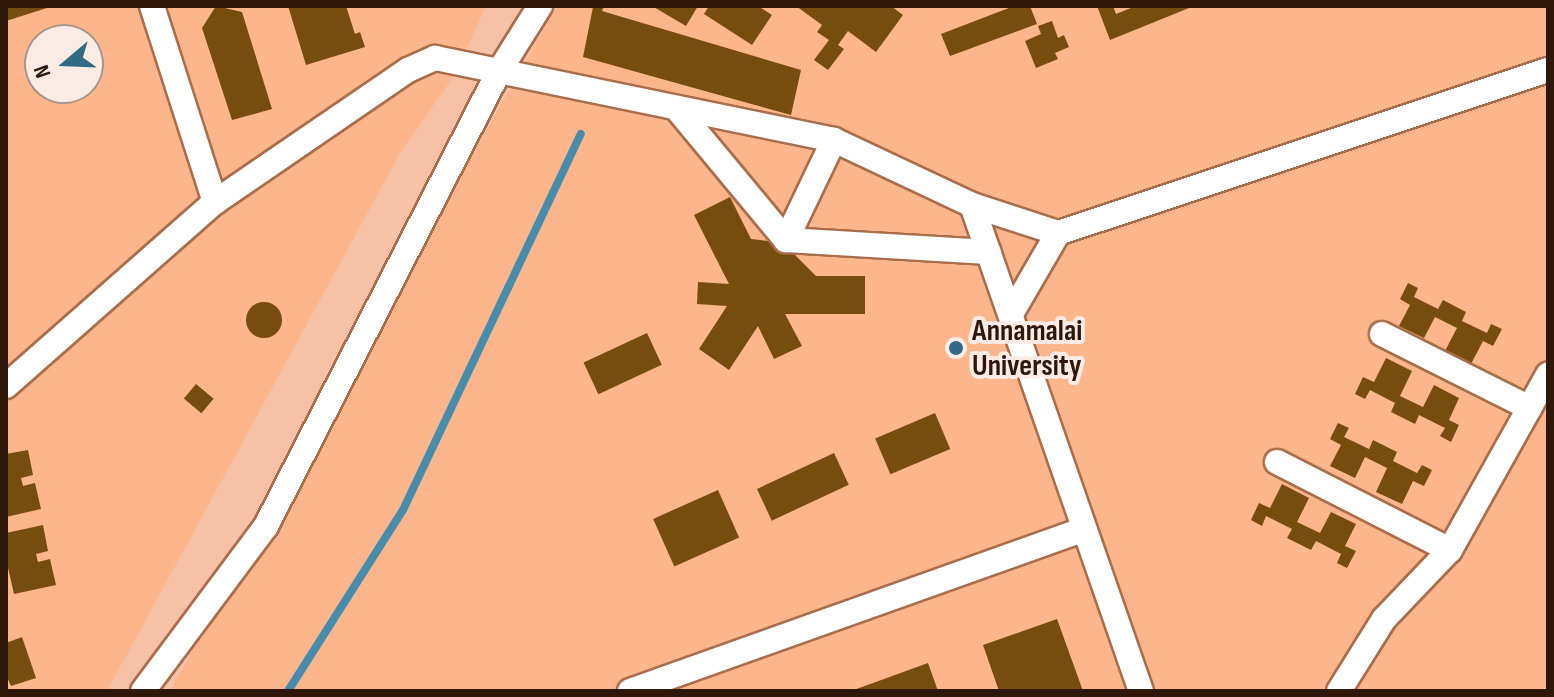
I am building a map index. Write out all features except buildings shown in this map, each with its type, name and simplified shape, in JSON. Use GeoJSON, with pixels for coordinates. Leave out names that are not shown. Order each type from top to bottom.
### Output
{"type":"FeatureCollection","features":[{"type":"Feature","properties":{"kind":"street"},"geometry":{"type":"LineString","coordinates":[[152,6],[215,202]]}},
{"type":"Feature","properties":{"kind":"street"},"geometry":{"type":"LineString","coordinates":[[143,691],[266,526],[498,73],[540,6]]}},
{"type":"Feature","properties":{"kind":"street"},"geometry":{"type":"LineString","coordinates":[[6,386],[215,202],[408,70],[435,58],[834,140],[972,205],[1058,233],[1548,70]]}},
{"type":"Feature","properties":{"kind":"street"},"geometry":{"type":"LineString","coordinates":[[678,110],[786,240],[989,252]]}},
{"type":"Feature","properties":{"kind":"street"},"geometry":{"type":"LineString","coordinates":[[786,240],[834,140]]}},
{"type":"Feature","properties":{"kind":"street"},"geometry":{"type":"LineString","coordinates":[[972,205],[1141,691]]}},
{"type":"Feature","properties":{"kind":"street"},"geometry":{"type":"LineString","coordinates":[[1011,314],[1058,233]]}},
{"type":"Feature","properties":{"kind":"street"},"geometry":{"type":"LineString","coordinates":[[1382,334],[1530,408]]}},
{"type":"Feature","properties":{"kind":"street"},"geometry":{"type":"LineString","coordinates":[[1339,691],[1384,619],[1450,550],[1548,375]]}},
{"type":"Feature","properties":{"kind":"street"},"geometry":{"type":"LineString","coordinates":[[1277,462],[1450,550]]}},
{"type":"Feature","properties":{"kind":"street"},"geometry":{"type":"LineString","coordinates":[[630,691],[1083,530]]}},
{"type":"Feature","properties":{"kind":"shaded area"},"geometry":{"type":"Polygon","coordinates":[[[6,6],[486,6],[454,76],[400,153],[107,691],[6,691],[6,6]]]}},
{"type":"Feature","properties":{"kind":"shaded area","name":"Annamalai University"},"geometry":{"type":"Polygon","coordinates":[[[557,6],[1548,6],[1548,691],[170,691],[557,6]]]}},
{"type":"Feature","properties":{"kind":"waterway"},"geometry":{"type":"LineString","coordinates":[[288,691],[403,510],[581,134]]}},
{"type":"Feature","properties":{"kind":"place","name":"Annamalai University"},"geometry":{"type":"Point","coordinates":[956,348]}}]}
